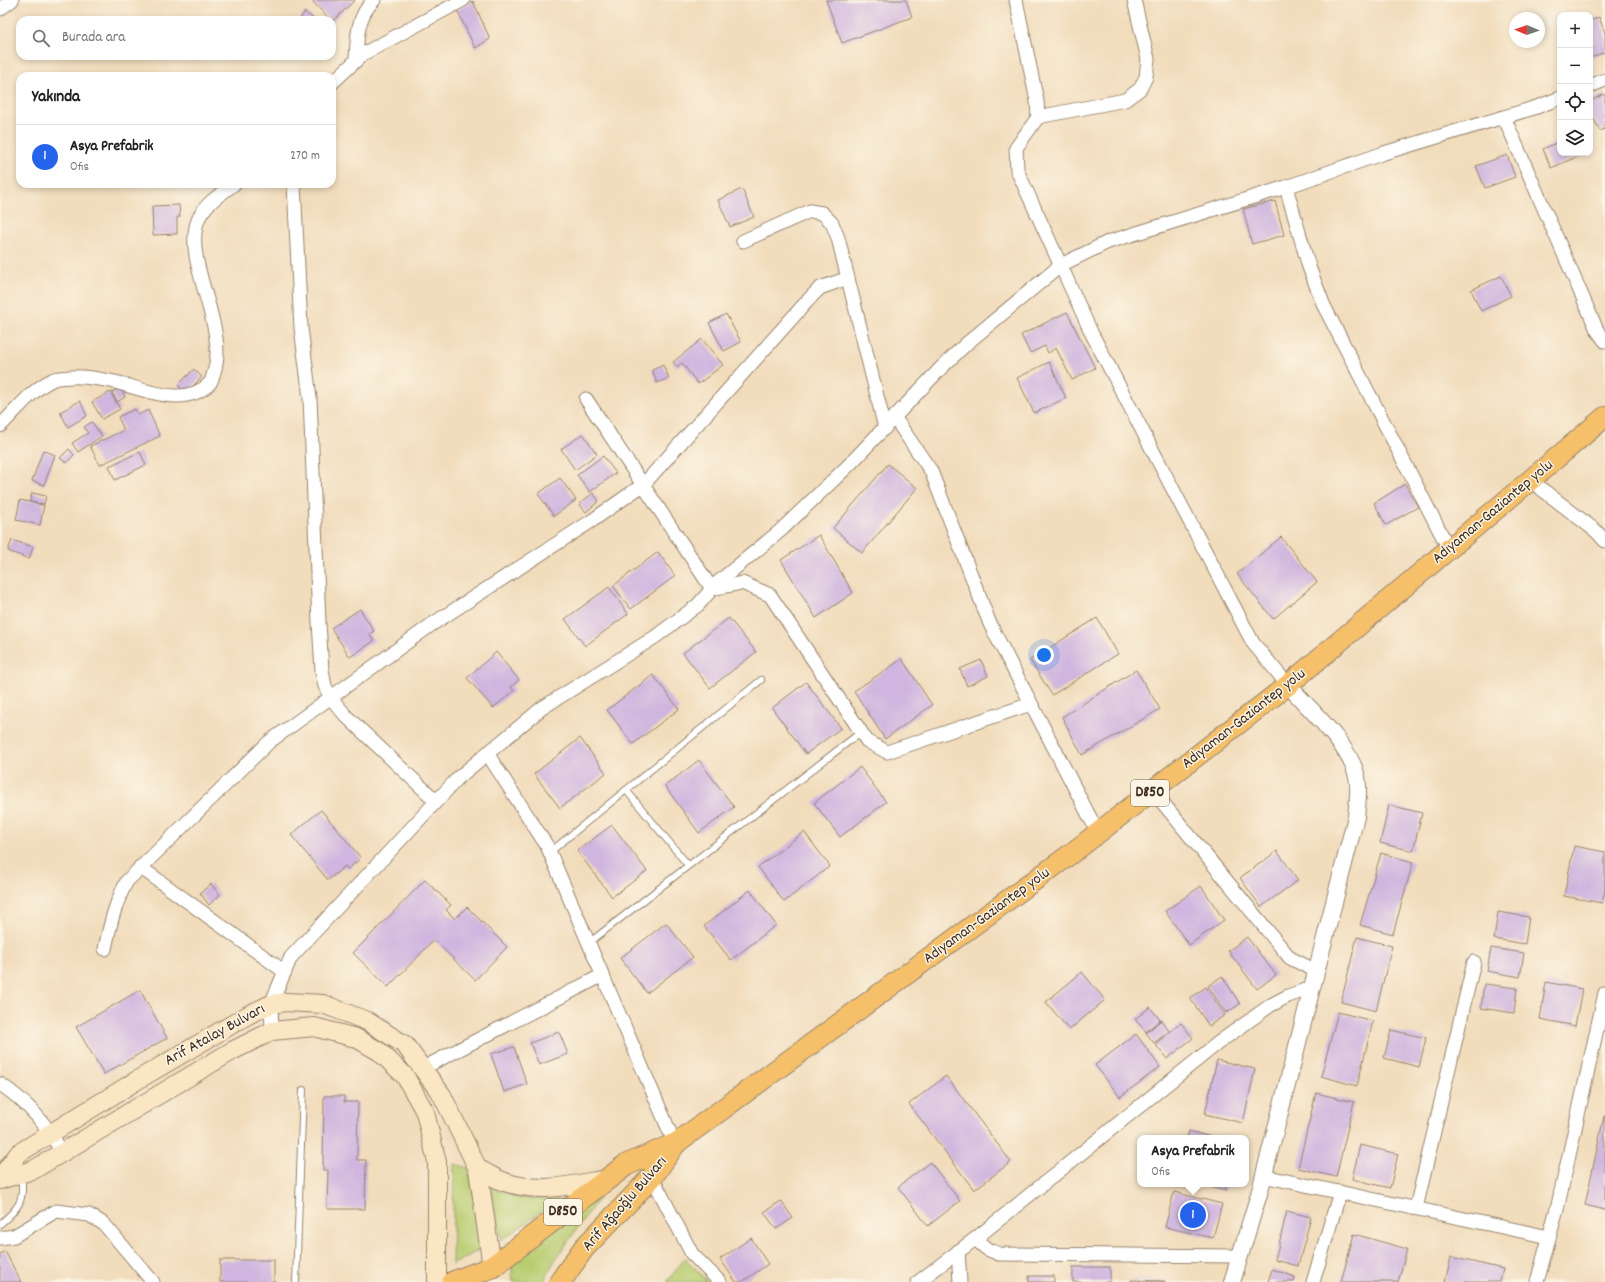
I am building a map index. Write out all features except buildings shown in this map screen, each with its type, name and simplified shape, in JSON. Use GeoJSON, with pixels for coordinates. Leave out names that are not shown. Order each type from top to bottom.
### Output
{"type":"FeatureCollection","features":[{"type":"Feature","properties":{"kind":"highway","name":"Arif Ağaoğlu Bulvarı"},"geometry":{"type":"LineString","coordinates":[[560,1282],[584,1248],[652,1178],[675,1144]]}},
{"type":"Feature","properties":{"kind":"highway","name":"Arif Ağaoğlu Bulvarı"},"geometry":{"type":"LineString","coordinates":[[453,1282],[494,1274],[606,1179],[626,1165],[675,1144]]}},
{"type":"Feature","properties":{"kind":"main road","name":"Adıyaman-Gaziantep yolu"},"geometry":{"type":"LineString","coordinates":[[675,1144],[1153,791],[1288,685],[1605,417]]}},
{"type":"Feature","properties":{"kind":"main road","name":"Arif Atalay Bulvarı"},"geometry":{"type":"LineString","coordinates":[[0,1179],[19,1153],[138,1079],[248,1015],[271,1004],[287,1002],[323,1004],[367,1021],[405,1045],[442,1095],[478,1169],[494,1274]]}},
{"type":"Feature","properties":{"kind":"main road","name":"Arif Atalay Bulvarı"},"geometry":{"type":"LineString","coordinates":[[0,1179],[33,1170],[232,1051],[272,1031],[314,1027],[356,1038],[380,1052],[405,1076],[425,1112],[437,1162],[437,1282]]}},
{"type":"Feature","properties":{"kind":"main road"},"geometry":{"type":"LineString","coordinates":[[478,1169],[505,1182],[544,1189],[558,1188],[606,1179]]}},
{"type":"Feature","properties":{"kind":"street"},"geometry":{"type":"LineString","coordinates":[[0,9],[12,0]]}},
{"type":"Feature","properties":{"kind":"street"},"geometry":{"type":"LineString","coordinates":[[356,60],[357,34],[360,19],[374,0]]}},
{"type":"Feature","properties":{"kind":"street"},"geometry":{"type":"LineString","coordinates":[[336,79],[363,54],[464,0]]}},
{"type":"Feature","properties":{"kind":"street"},"geometry":{"type":"LineString","coordinates":[[1016,0],[1037,101],[1038,117],[1016,148],[1015,159],[1017,170],[1092,334],[1253,642],[1288,685],[1344,748],[1354,766],[1358,779],[1356,817],[1264,1176],[1232,1282]]}},
{"type":"Feature","properties":{"kind":"street"},"geometry":{"type":"LineString","coordinates":[[1038,117],[1125,100],[1140,89],[1146,77],[1148,59],[1134,0]]}},
{"type":"Feature","properties":{"kind":"street"},"geometry":{"type":"LineString","coordinates":[[1593,85],[1605,80]]}},
{"type":"Feature","properties":{"kind":"street"},"geometry":{"type":"LineString","coordinates":[[272,1031],[271,1004],[291,957],[459,777],[542,708],[655,637],[698,605],[712,589],[780,531],[966,344],[1061,265],[1108,242],[1286,187],[1384,153],[1504,117],[1557,99]]}},
{"type":"Feature","properties":{"kind":"street"},"geometry":{"type":"LineString","coordinates":[[1504,117],[1597,330],[1605,341]]}},
{"type":"Feature","properties":{"kind":"street"},"geometry":{"type":"LineString","coordinates":[[1286,187],[1309,267],[1324,306],[1449,549]]}},
{"type":"Feature","properties":{"kind":"street"},"geometry":{"type":"LineString","coordinates":[[0,426],[25,401],[53,379],[82,376],[115,382],[151,393],[184,395],[200,390],[211,382],[216,365],[218,347],[196,252],[195,233],[198,219],[208,204],[229,188]]}},
{"type":"Feature","properties":{"kind":"street"},"geometry":{"type":"LineString","coordinates":[[294,188],[302,328],[310,398],[322,670],[325,686],[331,698],[346,716],[436,801]]}},
{"type":"Feature","properties":{"kind":"street"},"geometry":{"type":"LineString","coordinates":[[743,241],[810,211],[822,213],[832,224],[838,238],[884,428]]}},
{"type":"Feature","properties":{"kind":"street"},"geometry":{"type":"LineString","coordinates":[[105,949],[111,920],[119,896],[127,881],[269,742],[431,625],[593,520],[644,484],[810,298],[820,288],[848,278]]}},
{"type":"Feature","properties":{"kind":"street"},"geometry":{"type":"LineString","coordinates":[[586,399],[644,484],[712,589]]}},
{"type":"Feature","properties":{"kind":"street"},"geometry":{"type":"LineString","coordinates":[[894,417],[931,471],[990,624],[1098,833]]}},
{"type":"Feature","properties":{"kind":"street"},"geometry":{"type":"LineString","coordinates":[[1530,480],[1596,531],[1605,541]]}},
{"type":"Feature","properties":{"kind":"street"},"geometry":{"type":"LineString","coordinates":[[712,589],[742,583],[770,595],[860,732],[867,741],[886,752],[1031,704]]}},
{"type":"Feature","properties":{"kind":"street"},"geometry":{"type":"LineString","coordinates":[[487,754],[550,852],[590,942],[675,1144]]}},
{"type":"Feature","properties":{"kind":"street"},"geometry":{"type":"LineString","coordinates":[[1153,791],[1290,958],[1316,971]]}},
{"type":"Feature","properties":{"kind":"street"},"geometry":{"type":"LineString","coordinates":[[140,867],[285,972]]}},
{"type":"Feature","properties":{"kind":"street"},"geometry":{"type":"LineString","coordinates":[[1416,1208],[1474,962]]}},
{"type":"Feature","properties":{"kind":"street"},"geometry":{"type":"LineString","coordinates":[[423,1068],[603,975]]}},
{"type":"Feature","properties":{"kind":"street"},"geometry":{"type":"LineString","coordinates":[[918,1282],[975,1239],[1218,1043],[1271,1005],[1288,996],[1311,988]]}},
{"type":"Feature","properties":{"kind":"street"},"geometry":{"type":"LineString","coordinates":[[1536,1282],[1558,1205],[1605,993]]}},
{"type":"Feature","properties":{"kind":"street"},"geometry":{"type":"LineString","coordinates":[[0,1084],[16,1095],[52,1133],[62,1153]]}},
{"type":"Feature","properties":{"kind":"street"},"geometry":{"type":"LineString","coordinates":[[1264,1176],[1549,1237]]}},
{"type":"Feature","properties":{"kind":"street"},"geometry":{"type":"LineString","coordinates":[[652,1178],[692,1254],[720,1282]]}},
{"type":"Feature","properties":{"kind":"street"},"geometry":{"type":"LineString","coordinates":[[1313,1282],[1340,1192]]}},
{"type":"Feature","properties":{"kind":"street"},"geometry":{"type":"LineString","coordinates":[[0,1238],[14,1236],[56,1211],[89,1215],[104,1224],[153,1282]]}},
{"type":"Feature","properties":{"kind":"street"},"geometry":{"type":"LineString","coordinates":[[975,1239],[987,1250],[999,1254],[1239,1256]]}},
{"type":"Feature","properties":{"kind":"street"},"geometry":{"type":"LineString","coordinates":[[958,1252],[960,1282]]}},
{"type":"Feature","properties":{"kind":"lane"},"geometry":{"type":"LineString","coordinates":[[550,852],[761,680]]}},
{"type":"Feature","properties":{"kind":"lane"},"geometry":{"type":"LineString","coordinates":[[590,942],[860,732]]}},
{"type":"Feature","properties":{"kind":"lane"},"geometry":{"type":"LineString","coordinates":[[626,790],[688,865]]}},
{"type":"Feature","properties":{"kind":"lane"},"geometry":{"type":"LineString","coordinates":[[296,1282],[303,1090]]}},
{"type":"Feature","properties":{"kind":"lane"},"geometry":{"type":"LineString","coordinates":[[0,1224],[19,1204],[24,1189],[21,1173]]}},
{"type":"Feature","properties":{"kind":"green space"},"geometry":{"type":"Polygon","coordinates":[[[454,1164],[468,1168],[486,1246],[452,1265],[454,1164]]]}},
{"type":"Feature","properties":{"kind":"green space"},"geometry":{"type":"Polygon","coordinates":[[[490,1187],[527,1199],[559,1199],[502,1240],[490,1187]]]}},
{"type":"Feature","properties":{"kind":"green space"},"geometry":{"type":"Polygon","coordinates":[[[601,1195],[555,1260],[543,1282],[513,1282],[511,1258],[601,1195]]]}},
{"type":"Feature","properties":{"kind":"green space"},"geometry":{"type":"Polygon","coordinates":[[[685,1258],[708,1282],[667,1282],[685,1258]]]}},
{"type":"Feature","properties":{"kind":"place","name":"Asya Prefabrik"},"geometry":{"type":"Point","coordinates":[1193,1215]}}]}
